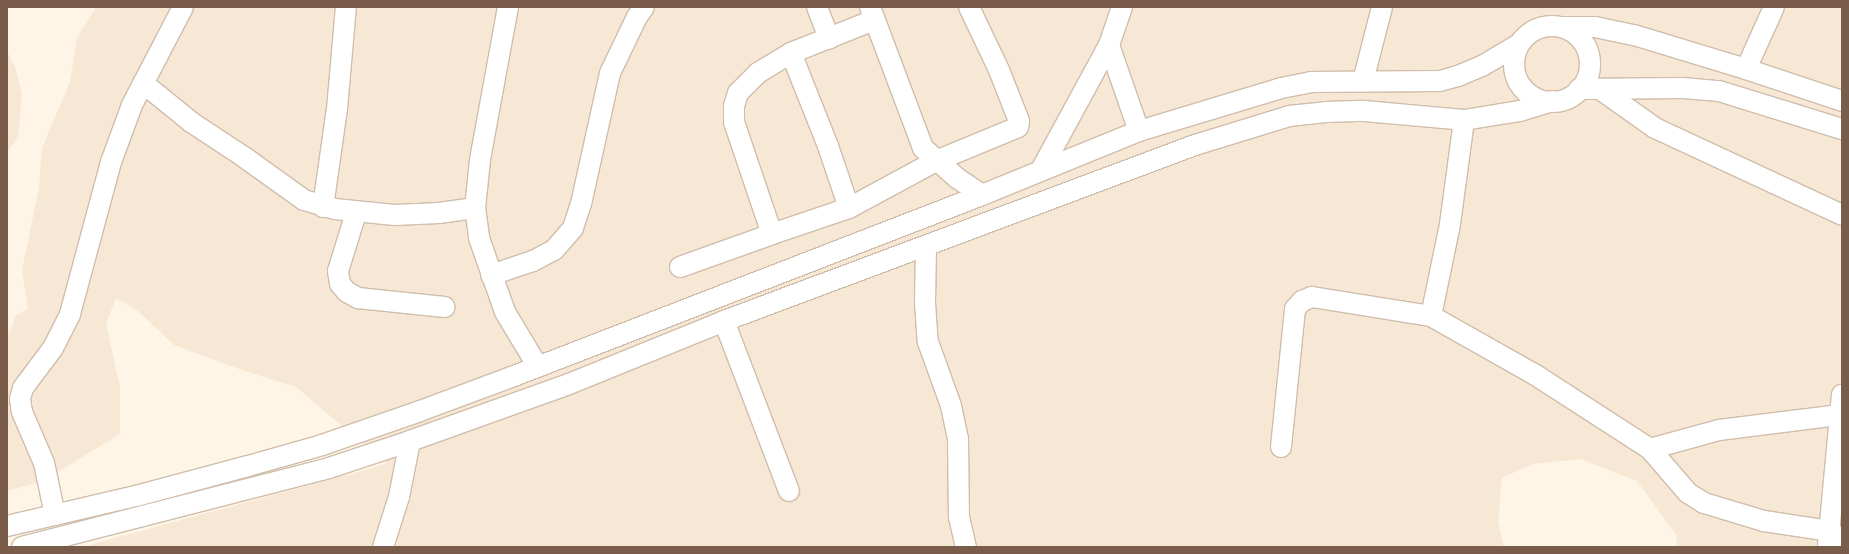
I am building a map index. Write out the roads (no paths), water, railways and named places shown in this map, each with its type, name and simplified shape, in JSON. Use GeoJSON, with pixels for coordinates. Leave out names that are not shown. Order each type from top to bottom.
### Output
{"type":"FeatureCollection","features":[{"type":"Feature","properties":{"kind":"street"},"geometry":{"type":"LineString","coordinates":[[56,514],[44,464],[22,412],[20,399],[23,388],[53,348],[70,314],[111,162],[132,105],[183,7]]}},
{"type":"Feature","properties":{"kind":"street"},"geometry":{"type":"LineString","coordinates":[[323,207],[337,109],[346,7]]}},
{"type":"Feature","properties":{"kind":"street"},"geometry":{"type":"LineString","coordinates":[[508,7],[480,160],[475,208],[479,238],[505,312],[538,367]]}},
{"type":"Feature","properties":{"kind":"street"},"geometry":{"type":"LineString","coordinates":[[491,275],[533,262],[554,250],[573,228],[581,204],[610,73],[636,17],[644,7]]}},
{"type":"Feature","properties":{"kind":"street"},"geometry":{"type":"LineString","coordinates":[[817,7],[829,39]]}},
{"type":"Feature","properties":{"kind":"street"},"geometry":{"type":"LineString","coordinates":[[680,267],[849,208],[936,161],[1019,125],[1019,120],[999,70],[969,7]]}},
{"type":"Feature","properties":{"kind":"street"},"geometry":{"type":"LineString","coordinates":[[1041,170],[1109,45],[1122,7]]}},
{"type":"Feature","properties":{"kind":"street"},"geometry":{"type":"LineString","coordinates":[[1362,81],[1382,7]]}},
{"type":"Feature","properties":{"kind":"street"},"geometry":{"type":"LineString","coordinates":[[1746,69],[1774,7]]}},
{"type":"Feature","properties":{"kind":"street"},"geometry":{"type":"LineString","coordinates":[[772,234],[734,122],[734,106],[738,93],[748,81],[758,73],[791,54],[829,39],[872,13],[923,148],[936,161],[982,195]]}},
{"type":"Feature","properties":{"kind":"street"},"geometry":{"type":"LineString","coordinates":[[7,526],[136,496],[322,445],[538,367],[982,195],[1139,131],[1288,87],[1311,82],[1440,81],[1458,76],[1482,66],[1519,44],[1527,35],[1538,29],[1549,26],[1595,27],[1617,31],[1746,69],[1842,101]]}},
{"type":"Feature","properties":{"kind":"street"},"geometry":{"type":"LineString","coordinates":[[22,547],[329,468],[410,441],[568,384],[724,321],[1195,145],[1289,116],[1326,112],[1364,111],[1464,120],[1520,111],[1567,98],[1580,89],[1584,83],[1589,68],[1588,53],[1581,39],[1561,27]]}},
{"type":"Feature","properties":{"kind":"street"},"geometry":{"type":"LineString","coordinates":[[1519,44],[1514,63],[1518,82],[1533,96],[1552,101]]}},
{"type":"Feature","properties":{"kind":"street"},"geometry":{"type":"LineString","coordinates":[[1109,45],[1139,131]]}},
{"type":"Feature","properties":{"kind":"street"},"geometry":{"type":"LineString","coordinates":[[791,54],[828,146],[849,208]]}},
{"type":"Feature","properties":{"kind":"street"},"geometry":{"type":"LineString","coordinates":[[143,83],[191,122],[255,164],[304,200],[323,207],[356,213],[395,215],[439,213],[475,208]]}},
{"type":"Feature","properties":{"kind":"street"},"geometry":{"type":"LineString","coordinates":[[1580,89],[1682,88],[1719,91],[1842,129]]}},
{"type":"Feature","properties":{"kind":"street"},"geometry":{"type":"LineString","coordinates":[[1600,89],[1655,128],[1842,215]]}},
{"type":"Feature","properties":{"kind":"street"},"geometry":{"type":"LineString","coordinates":[[1430,316],[1450,224],[1464,120]]}},
{"type":"Feature","properties":{"kind":"street"},"geometry":{"type":"LineString","coordinates":[[356,213],[338,271],[340,284],[347,292],[358,298],[445,306]]}},
{"type":"Feature","properties":{"kind":"street"},"geometry":{"type":"LineString","coordinates":[[926,246],[925,303],[928,342],[951,406],[958,439],[959,517],[966,547]]}},
{"type":"Feature","properties":{"kind":"street"},"geometry":{"type":"LineString","coordinates":[[1281,447],[1295,310],[1302,301],[1312,297],[1430,316],[1534,374],[1650,449],[1688,493],[1704,502],[1764,521],[1833,539],[1842,396]]}},
{"type":"Feature","properties":{"kind":"street"},"geometry":{"type":"LineString","coordinates":[[724,321],[789,491]]}},
{"type":"Feature","properties":{"kind":"street"},"geometry":{"type":"LineString","coordinates":[[1650,449],[1719,430],[1840,415]]}},
{"type":"Feature","properties":{"kind":"street"},"geometry":{"type":"LineString","coordinates":[[382,547],[399,497],[410,441]]}}]}
